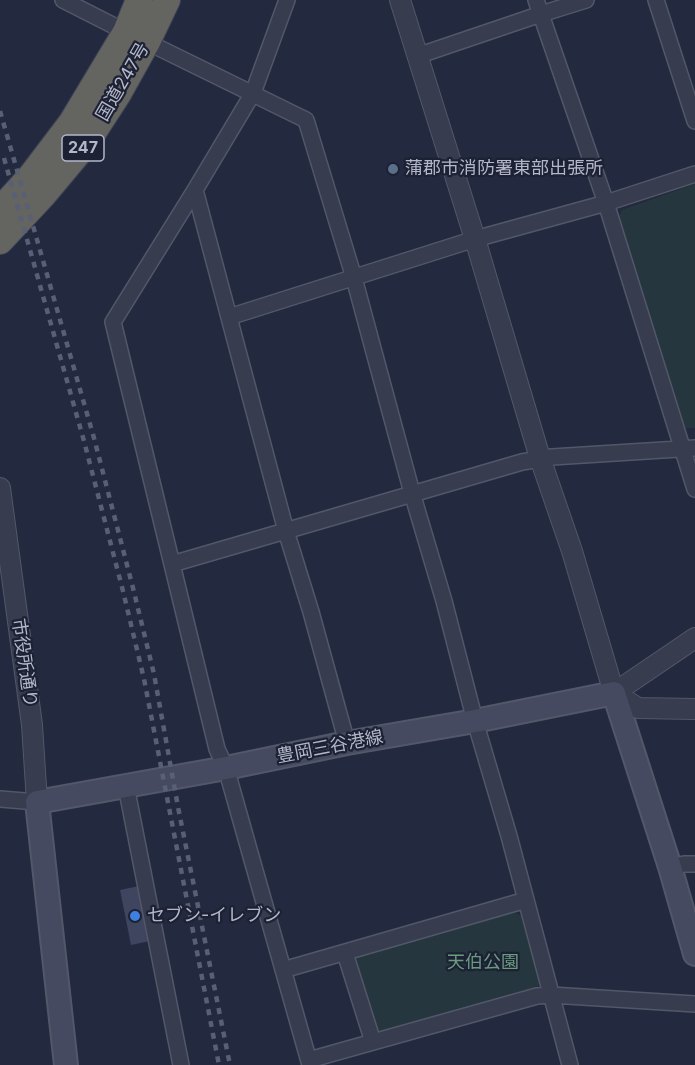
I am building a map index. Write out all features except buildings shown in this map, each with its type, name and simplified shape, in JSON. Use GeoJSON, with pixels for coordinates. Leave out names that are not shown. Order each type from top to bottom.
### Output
{"type":"FeatureCollection","features":[{"type":"Feature","properties":{"kind":"highway","name":"国道247号"},"geometry":{"type":"LineString","coordinates":[[0,240],[44,194],[85,145],[118,94],[137,37],[139,0]]}},
{"type":"Feature","properties":{"kind":"highway","name":"国道247号"},"geometry":{"type":"LineString","coordinates":[[0,210],[31,176],[167,0]]}},
{"type":"Feature","properties":{"kind":"main road","name":"豊岡三谷港線"},"geometry":{"type":"LineString","coordinates":[[37,802],[614,693]]}},
{"type":"Feature","properties":{"kind":"main road"},"geometry":{"type":"LineString","coordinates":[[614,693],[670,867],[695,954]]}},
{"type":"Feature","properties":{"kind":"main road"},"geometry":{"type":"LineString","coordinates":[[37,802],[66,1065]]}},
{"type":"Feature","properties":{"kind":"street"},"geometry":{"type":"LineString","coordinates":[[63,0],[306,120],[354,278],[570,1065]]}},
{"type":"Feature","properties":{"kind":"street"},"geometry":{"type":"LineString","coordinates":[[287,0],[253,93],[113,322],[217,749],[226,768],[309,1063],[373,1042],[537,996],[552,994],[695,1004]]}},
{"type":"Feature","properties":{"kind":"street"},"geometry":{"type":"LineString","coordinates":[[400,0],[475,239],[540,459],[572,550],[614,693],[638,708],[695,709]]}},
{"type":"Feature","properties":{"kind":"street"},"geometry":{"type":"LineString","coordinates":[[417,56],[538,7],[586,0]]}},
{"type":"Feature","properties":{"kind":"street"},"geometry":{"type":"LineString","coordinates":[[656,0],[695,121]]}},
{"type":"Feature","properties":{"kind":"street"},"geometry":{"type":"LineString","coordinates":[[538,7],[689,448],[695,489]]}},
{"type":"Feature","properties":{"kind":"street"},"geometry":{"type":"LineString","coordinates":[[229,318],[475,239],[606,203],[695,174]]}},
{"type":"Feature","properties":{"kind":"street"},"geometry":{"type":"LineString","coordinates":[[195,190],[286,531],[347,743]]}},
{"type":"Feature","properties":{"kind":"street"},"geometry":{"type":"LineString","coordinates":[[172,564],[522,462],[552,457],[689,448]]}},
{"type":"Feature","properties":{"kind":"street","name":"市役所通り"},"geometry":{"type":"LineString","coordinates":[[0,488],[32,725],[37,802]]}},
{"type":"Feature","properties":{"kind":"street"},"geometry":{"type":"LineString","coordinates":[[614,693],[695,638]]}},
{"type":"Feature","properties":{"kind":"street"},"geometry":{"type":"LineString","coordinates":[[126,786],[181,1065]]}},
{"type":"Feature","properties":{"kind":"street"},"geometry":{"type":"LineString","coordinates":[[0,799],[37,802]]}},
{"type":"Feature","properties":{"kind":"street"},"geometry":{"type":"LineString","coordinates":[[670,867],[695,864]]}},
{"type":"Feature","properties":{"kind":"street"},"geometry":{"type":"LineString","coordinates":[[283,970],[526,900]]}},
{"type":"Feature","properties":{"kind":"street"},"geometry":{"type":"LineString","coordinates":[[345,953],[373,1042]]}},
{"type":"Feature","properties":{"kind":"green space"},"geometry":{"type":"Polygon","coordinates":[[[695,184],[695,428],[685,428],[619,217],[622,210],[695,184]]]}},
{"type":"Feature","properties":{"kind":"green space","name":"天伯公園"},"geometry":{"type":"Polygon","coordinates":[[[513,911],[521,916],[540,984],[533,992],[379,1035],[372,1030],[353,965],[357,956],[513,911]]]}},
{"type":"Feature","properties":{"kind":"railway"},"geometry":{"type":"LineString","coordinates":[[0,111],[94,438],[154,674],[178,807],[230,1065]]}},
{"type":"Feature","properties":{"kind":"railway"},"geometry":{"type":"LineString","coordinates":[[4,158],[84,441],[144,679],[219,1065]]}},
{"type":"Feature","properties":{"kind":"place","name":"蒲郡市消防署東部出張所"},"geometry":{"type":"Point","coordinates":[393,169]}},
{"type":"Feature","properties":{"kind":"place","name":"セブン-イレブン"},"geometry":{"type":"Point","coordinates":[135,916]}}]}
